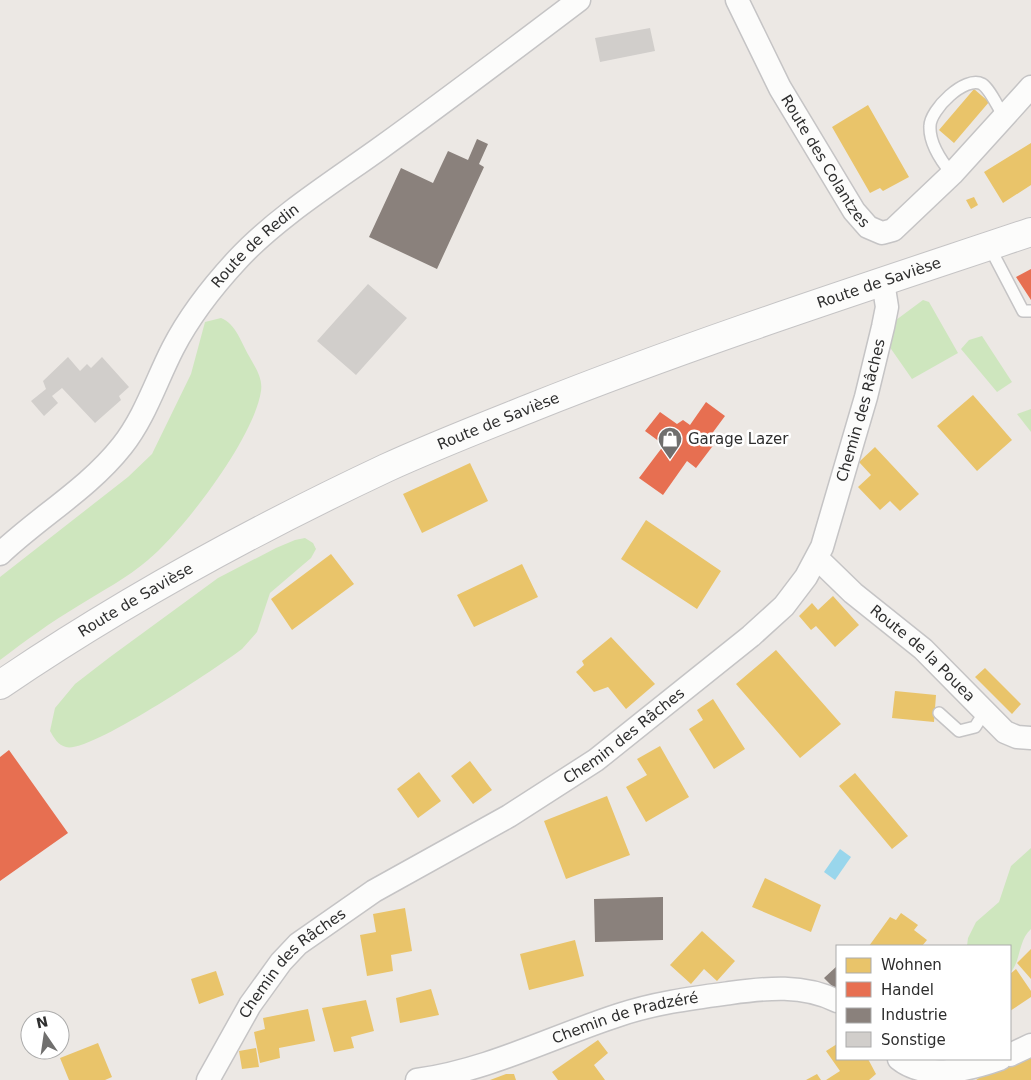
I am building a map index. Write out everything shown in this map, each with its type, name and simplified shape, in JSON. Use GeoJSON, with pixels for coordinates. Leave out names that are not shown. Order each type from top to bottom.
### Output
{"type":"FeatureCollection","features":[{"type":"Feature","properties":{"kind":"street","name":"Route de Redin"},"geometry":{"type":"LineString","coordinates":[[0,554],[99,472],[123,445],[142,416],[173,349],[192,315],[213,286],[240,257],[326,188],[579,0]]}},
{"type":"Feature","properties":{"kind":"street","name":"Route des Colantzes"},"geometry":{"type":"LineString","coordinates":[[737,0],[780,88],[836,184],[854,212],[868,227],[882,233],[893,230],[952,174],[1003,115],[1031,87]]}},
{"type":"Feature","properties":{"kind":"street","name":"Route de Savièse"},"geometry":{"type":"LineString","coordinates":[[0,685],[117,610],[178,575],[306,506],[388,467],[703,342],[1031,232]]}},
{"type":"Feature","properties":{"kind":"street","name":"Chemin des Râches"},"geometry":{"type":"LineString","coordinates":[[208,1080],[250,1005],[281,962],[298,944],[374,891],[509,816],[596,760],[773,617],[806,577],[818,559],[866,396],[883,327],[887,308],[883,282]]}},
{"type":"Feature","properties":{"kind":"street","name":"Route de la Pouea"},"geometry":{"type":"LineString","coordinates":[[818,559],[854,593],[923,649],[984,713],[1005,732],[1017,737],[1031,738]]}},
{"type":"Feature","properties":{"kind":"street","name":"Chemin de Pradzéré"},"geometry":{"type":"LineString","coordinates":[[417,1080],[460,1072],[508,1058],[606,1019],[657,1005],[755,989],[784,988],[809,991],[836,1001]]}},
{"type":"Feature","properties":{"kind":"street"},"geometry":{"type":"LineString","coordinates":[[1011,1055],[1031,1045]]}},
{"type":"Feature","properties":{"kind":"street"},"geometry":{"type":"LineString","coordinates":[[901,1060],[917,1073],[936,1075],[964,1071],[997,1060]]}},
{"type":"Feature","properties":{"kind":"lane"},"geometry":{"type":"LineString","coordinates":[[952,174],[942,162],[934,142],[930,126],[934,112],[959,87],[980,82],[986,87],[1003,115]]}},
{"type":"Feature","properties":{"kind":"lane"},"geometry":{"type":"LineString","coordinates":[[989,246],[1023,310],[1031,312]]}},
{"type":"Feature","properties":{"kind":"lane"},"geometry":{"type":"LineString","coordinates":[[939,713],[959,731],[975,727],[984,713]]}},
{"type":"Feature","properties":{"kind":"green space"},"geometry":{"type":"Polygon","coordinates":[[[923,300],[929,302],[958,353],[912,379],[889,346],[896,320],[923,300]]]}},
{"type":"Feature","properties":{"kind":"green space"},"geometry":{"type":"Polygon","coordinates":[[[221,318],[231,324],[238,334],[261,382],[261,391],[256,411],[232,457],[198,506],[180,528],[140,567],[48,625],[0,660],[0,577],[128,477],[152,454],[191,374],[205,322],[221,318]]]}},
{"type":"Feature","properties":{"kind":"green space"},"geometry":{"type":"Polygon","coordinates":[[[982,336],[1012,382],[997,392],[961,349],[969,340],[982,336]]]}},
{"type":"Feature","properties":{"kind":"green space"},"geometry":{"type":"Polygon","coordinates":[[[1031,409],[1031,432],[1017,414],[1031,409]]]}},
{"type":"Feature","properties":{"kind":"green space"},"geometry":{"type":"Polygon","coordinates":[[[305,538],[313,543],[316,549],[311,558],[270,593],[257,632],[242,649],[154,707],[100,737],[79,746],[66,747],[56,741],[50,731],[55,708],[75,684],[218,578],[276,548],[305,538]]]}},
{"type":"Feature","properties":{"kind":"green space"},"geometry":{"type":"Polygon","coordinates":[[[1031,848],[1031,929],[1024,939],[1011,972],[1011,945],[967,945],[968,938],[976,922],[999,902],[1011,866],[1031,848]]]}},
{"type":"Feature","properties":{"kind":"water"},"geometry":{"type":"Polygon","coordinates":[[[840,849],[851,857],[835,880],[824,872],[840,849]]]}},
{"type":"Feature","properties":{"kind":"building: Wohnen"},"geometry":{"type":"Polygon","coordinates":[[[974,89],[989,102],[954,143],[939,130],[974,89]]]}},
{"type":"Feature","properties":{"kind":"building: Wohnen"},"geometry":{"type":"Polygon","coordinates":[[[868,105],[909,177],[883,191],[880,188],[870,193],[832,127],[868,105]]]}},
{"type":"Feature","properties":{"kind":"building: Wohnen"},"geometry":{"type":"Polygon","coordinates":[[[1031,143],[1031,185],[1003,203],[984,172],[1031,143]]]}},
{"type":"Feature","properties":{"kind":"building: Wohnen"},"geometry":{"type":"Polygon","coordinates":[[[974,197],[978,205],[971,209],[966,200],[974,197]]]}},
{"type":"Feature","properties":{"kind":"building: Wohnen"},"geometry":{"type":"Polygon","coordinates":[[[973,395],[1012,440],[977,471],[937,426],[973,395]]]}},
{"type":"Feature","properties":{"kind":"building: Wohnen"},"geometry":{"type":"Polygon","coordinates":[[[875,447],[919,494],[900,511],[890,501],[880,510],[858,487],[871,475],[859,462],[875,447]]]}},
{"type":"Feature","properties":{"kind":"building: Wohnen"},"geometry":{"type":"Polygon","coordinates":[[[470,463],[488,501],[422,533],[403,494],[470,463]]]}},
{"type":"Feature","properties":{"kind":"building: Wohnen"},"geometry":{"type":"Polygon","coordinates":[[[646,520],[721,571],[697,609],[621,559],[646,520]]]}},
{"type":"Feature","properties":{"kind":"building: Wohnen"},"geometry":{"type":"Polygon","coordinates":[[[331,554],[354,584],[292,630],[271,599],[331,554]]]}},
{"type":"Feature","properties":{"kind":"building: Wohnen"},"geometry":{"type":"Polygon","coordinates":[[[522,564],[538,597],[474,627],[457,595],[522,564]]]}},
{"type":"Feature","properties":{"kind":"building: Wohnen"},"geometry":{"type":"Polygon","coordinates":[[[833,596],[859,625],[835,647],[816,626],[811,630],[799,616],[812,603],[818,610],[833,596]]]}},
{"type":"Feature","properties":{"kind":"building: Wohnen"},"geometry":{"type":"Polygon","coordinates":[[[611,637],[655,684],[626,709],[608,687],[594,692],[576,672],[584,665],[582,661],[611,637]]]}},
{"type":"Feature","properties":{"kind":"building: Wohnen"},"geometry":{"type":"Polygon","coordinates":[[[776,650],[841,724],[800,758],[736,684],[776,650]]]}},
{"type":"Feature","properties":{"kind":"building: Wohnen"},"geometry":{"type":"Polygon","coordinates":[[[985,668],[1021,704],[1012,714],[975,677],[985,668]]]}},
{"type":"Feature","properties":{"kind":"building: Wohnen"},"geometry":{"type":"Polygon","coordinates":[[[895,691],[936,695],[934,722],[892,718],[895,691]]]}},
{"type":"Feature","properties":{"kind":"building: Wohnen"},"geometry":{"type":"Polygon","coordinates":[[[713,699],[745,749],[714,769],[689,729],[703,720],[697,710],[713,699]]]}},
{"type":"Feature","properties":{"kind":"building: Wohnen"},"geometry":{"type":"Polygon","coordinates":[[[660,746],[689,797],[646,822],[626,787],[647,775],[637,759],[660,746]]]}},
{"type":"Feature","properties":{"kind":"building: Wohnen"},"geometry":{"type":"Polygon","coordinates":[[[470,761],[492,790],[473,804],[451,776],[470,761]]]}},
{"type":"Feature","properties":{"kind":"building: Wohnen"},"geometry":{"type":"Polygon","coordinates":[[[419,772],[441,801],[418,818],[397,789],[419,772]]]}},
{"type":"Feature","properties":{"kind":"building: Wohnen"},"geometry":{"type":"Polygon","coordinates":[[[855,773],[908,836],[892,849],[839,786],[855,773]]]}},
{"type":"Feature","properties":{"kind":"building: Wohnen"},"geometry":{"type":"Polygon","coordinates":[[[607,796],[630,855],[566,879],[544,821],[607,796]]]}},
{"type":"Feature","properties":{"kind":"building: Wohnen"},"geometry":{"type":"Polygon","coordinates":[[[765,878],[821,905],[811,932],[752,907],[765,878]]]}},
{"type":"Feature","properties":{"kind":"building: Wohnen"},"geometry":{"type":"Polygon","coordinates":[[[405,908],[412,951],[391,955],[393,971],[367,976],[360,935],[376,932],[373,914],[405,908]]]}},
{"type":"Feature","properties":{"kind":"building: Wohnen"},"geometry":{"type":"Polygon","coordinates":[[[901,913],[918,925],[914,930],[927,940],[923,945],[870,945],[890,917],[896,920],[901,913]]]}},
{"type":"Feature","properties":{"kind":"building: Wohnen"},"geometry":{"type":"Polygon","coordinates":[[[702,931],[735,961],[717,981],[704,969],[691,984],[670,965],[702,931]]]}},
{"type":"Feature","properties":{"kind":"building: Wohnen"},"geometry":{"type":"Polygon","coordinates":[[[575,940],[584,976],[529,990],[520,954],[575,940]]]}},
{"type":"Feature","properties":{"kind":"building: Wohnen"},"geometry":{"type":"Polygon","coordinates":[[[1031,949],[1031,979],[1017,963],[1031,949]]]}},
{"type":"Feature","properties":{"kind":"building: Wohnen"},"geometry":{"type":"Polygon","coordinates":[[[1016,969],[1031,991],[1031,997],[1011,1010],[1011,973],[1016,969]]]}},
{"type":"Feature","properties":{"kind":"building: Wohnen"},"geometry":{"type":"Polygon","coordinates":[[[216,971],[224,995],[199,1004],[191,979],[216,971]]]}},
{"type":"Feature","properties":{"kind":"building: Wohnen"},"geometry":{"type":"Polygon","coordinates":[[[431,989],[439,1015],[400,1023],[396,998],[431,989]]]}},
{"type":"Feature","properties":{"kind":"building: Wohnen"},"geometry":{"type":"Polygon","coordinates":[[[366,1000],[374,1031],[351,1037],[354,1048],[334,1052],[322,1008],[366,1000]]]}},
{"type":"Feature","properties":{"kind":"building: Wohnen"},"geometry":{"type":"Polygon","coordinates":[[[308,1009],[315,1041],[279,1048],[280,1058],[260,1063],[254,1032],[265,1029],[263,1018],[308,1009]]]}},
{"type":"Feature","properties":{"kind":"building: Wohnen"},"geometry":{"type":"Polygon","coordinates":[[[598,1040],[608,1053],[594,1065],[605,1080],[558,1080],[552,1072],[598,1040]]]}},
{"type":"Feature","properties":{"kind":"building: Wohnen"},"geometry":{"type":"Polygon","coordinates":[[[98,1043],[112,1077],[105,1080],[69,1080],[61,1060],[70,1060],[70,1054],[98,1043]]]}},
{"type":"Feature","properties":{"kind":"building: Wohnen"},"geometry":{"type":"Polygon","coordinates":[[[836,1045],[836,1060],[869,1060],[876,1074],[869,1080],[826,1080],[840,1071],[826,1051],[836,1045]]]}},
{"type":"Feature","properties":{"kind":"building: Wohnen"},"geometry":{"type":"Polygon","coordinates":[[[256,1048],[259,1067],[242,1069],[239,1051],[256,1048]]]}},
{"type":"Feature","properties":{"kind":"building: Wohnen"},"geometry":{"type":"Polygon","coordinates":[[[1031,1049],[1031,1080],[976,1080],[1006,1060],[1011,1060],[1011,1057],[1031,1049]]]}},
{"type":"Feature","properties":{"kind":"building: Wohnen"},"geometry":{"type":"Polygon","coordinates":[[[506,1074],[514,1074],[516,1080],[490,1080],[506,1074]]]}},
{"type":"Feature","properties":{"kind":"building: Wohnen"},"geometry":{"type":"Polygon","coordinates":[[[817,1074],[821,1080],[806,1080],[817,1074]]]}},
{"type":"Feature","properties":{"kind":"building: Handel"},"geometry":{"type":"Polygon","coordinates":[[[1031,269],[1031,300],[1016,277],[1031,269]]]}},
{"type":"Feature","properties":{"kind":"building: Handel"},"geometry":{"type":"Polygon","coordinates":[[[706,402],[725,416],[708,439],[715,443],[696,468],[687,461],[663,495],[639,478],[664,445],[645,431],[660,412],[677,424],[683,420],[690,425],[706,402]]]}},
{"type":"Feature","properties":{"kind":"building: Handel"},"geometry":{"type":"Polygon","coordinates":[[[9,750],[68,833],[0,881],[0,757],[9,750]]]}},
{"type":"Feature","properties":{"kind":"building: Industrie"},"geometry":{"type":"Polygon","coordinates":[[[477,139],[488,144],[479,164],[484,167],[437,269],[369,237],[401,168],[433,183],[448,151],[468,160],[477,139]]]}},
{"type":"Feature","properties":{"kind":"building: Industrie"},"geometry":{"type":"Polygon","coordinates":[[[663,897],[663,940],[595,942],[594,899],[663,897]]]}},
{"type":"Feature","properties":{"kind":"building: Industrie"},"geometry":{"type":"Polygon","coordinates":[[[836,967],[836,990],[824,978],[836,967]]]}},
{"type":"Feature","properties":{"kind":"building: Sonstige"},"geometry":{"type":"Polygon","coordinates":[[[650,28],[655,51],[600,62],[595,38],[650,28]]]}},
{"type":"Feature","properties":{"kind":"building: Sonstige"},"geometry":{"type":"Polygon","coordinates":[[[368,284],[407,318],[356,375],[317,341],[368,284]]]}},
{"type":"Feature","properties":{"kind":"building: Sonstige"},"geometry":{"type":"Polygon","coordinates":[[[68,357],[80,371],[87,364],[91,368],[102,357],[129,387],[119,396],[121,400],[95,423],[62,388],[52,396],[58,403],[44,416],[31,401],[46,389],[43,381],[68,357]]]}},
{"type":"Feature","properties":{"kind":"place","name":"Garage Lazer"},"geometry":{"type":"Point","coordinates":[670,460]}}]}
